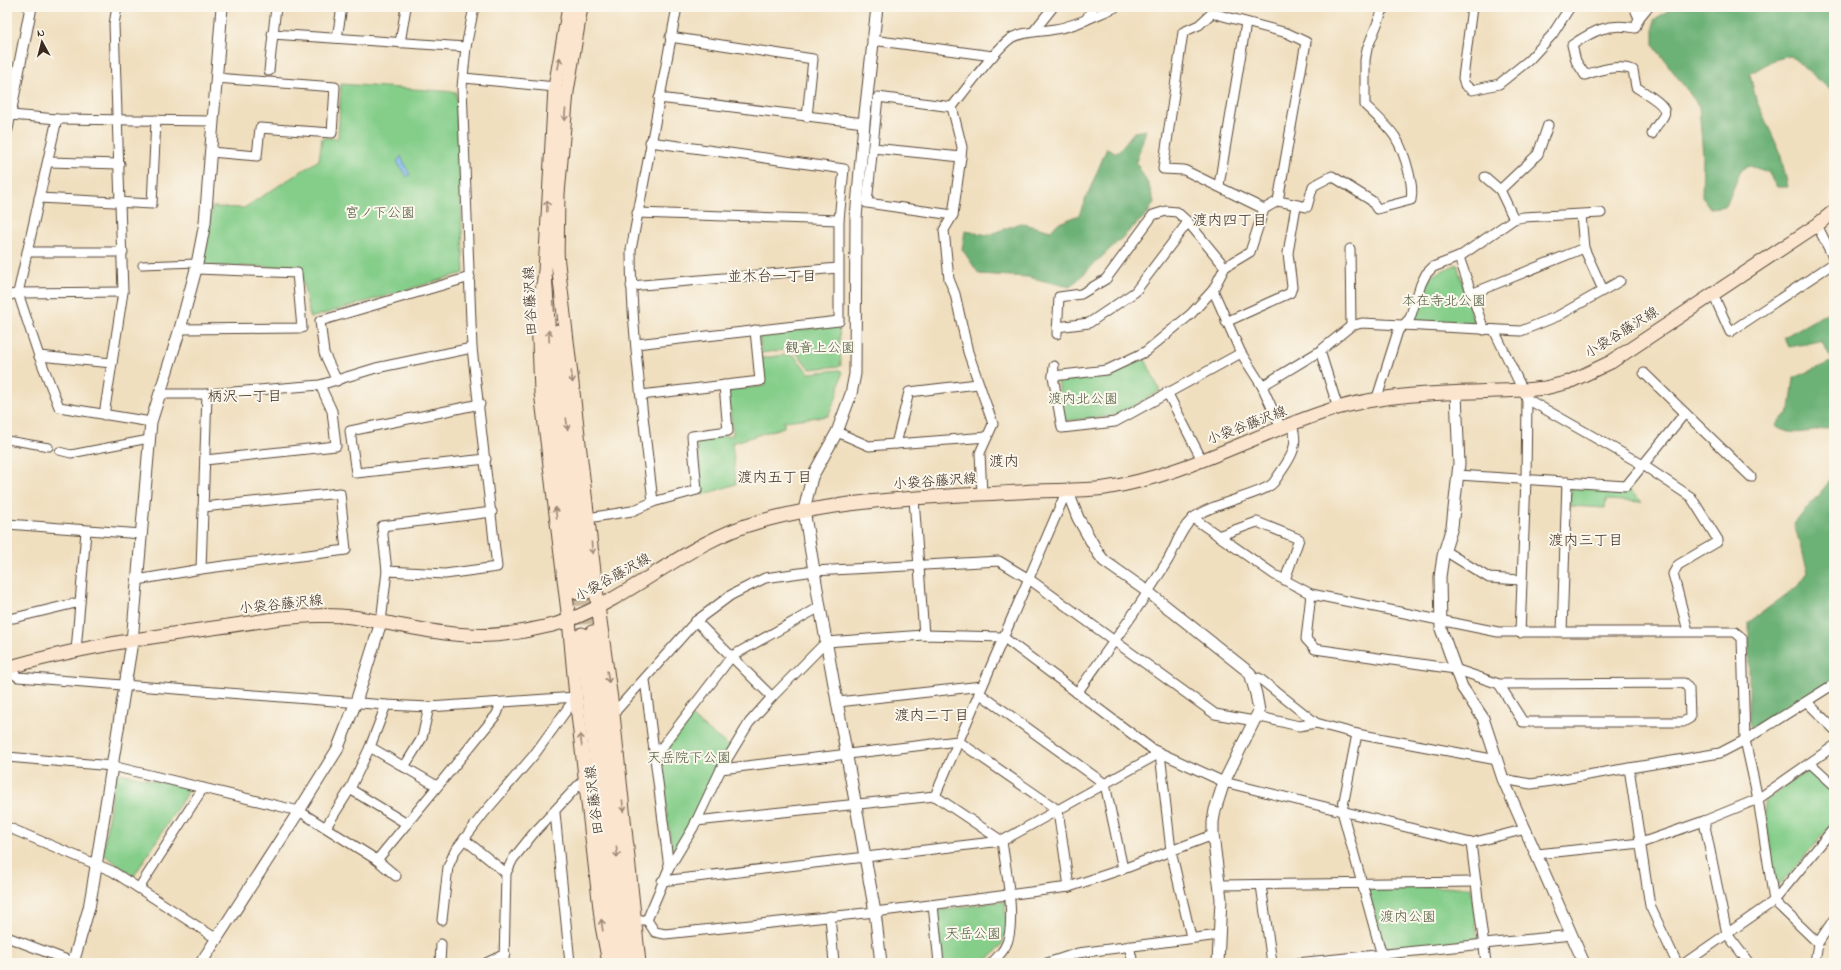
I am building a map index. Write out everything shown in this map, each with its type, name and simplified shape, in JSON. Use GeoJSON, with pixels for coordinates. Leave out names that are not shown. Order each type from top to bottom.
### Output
{"type":"FeatureCollection","features":[{"type":"Feature","properties":{"kind":"main road","name":"田谷藤沢線"},"geometry":{"type":"LineString","coordinates":[[568,7],[555,87],[548,192],[545,272],[552,389],[582,593],[557,306],[558,194],[567,92],[581,7]]}},
{"type":"Feature","properties":{"kind":"main road","name":"小袋谷藤沢線"},"geometry":{"type":"LineString","coordinates":[[9,667],[76,652],[132,642],[281,618],[310,616],[341,616],[441,633],[489,636],[515,633],[570,620],[598,606],[728,531],[804,510],[914,499],[1103,488],[1137,481],[1202,460],[1287,426],[1338,408],[1376,401],[1456,393],[1525,394],[1569,382],[1611,362],[1817,224],[1834,211]]}},
{"type":"Feature","properties":{"kind":"main road"},"geometry":{"type":"LineString","coordinates":[[557,255],[598,606],[641,920],[639,963]]}},
{"type":"Feature","properties":{"kind":"main road"},"geometry":{"type":"LineString","coordinates":[[545,272],[538,316],[542,392],[570,620],[576,697],[602,926],[608,963]]}},
{"type":"Feature","properties":{"kind":"main road","name":"田谷藤沢線"},"geometry":{"type":"LineString","coordinates":[[618,963],[587,633],[630,963]]}},
{"type":"Feature","properties":{"kind":"street"},"geometry":{"type":"LineString","coordinates":[[7,129],[31,7]]}},
{"type":"Feature","properties":{"kind":"street"},"geometry":{"type":"LineString","coordinates":[[104,415],[124,292],[114,24],[117,7]]}},
{"type":"Feature","properties":{"kind":"street"},"geometry":{"type":"LineString","coordinates":[[7,936],[74,963],[89,908],[132,642],[151,422],[180,329],[197,266],[205,223],[222,7]]}},
{"type":"Feature","properties":{"kind":"street"},"geometry":{"type":"LineString","coordinates":[[269,71],[276,7]]}},
{"type":"Feature","properties":{"kind":"street"},"geometry":{"type":"LineString","coordinates":[[337,38],[342,7]]}},
{"type":"Feature","properties":{"kind":"street"},"geometry":{"type":"LineString","coordinates":[[400,43],[406,7]]}},
{"type":"Feature","properties":{"kind":"street"},"geometry":{"type":"LineString","coordinates":[[387,571],[445,574],[497,567],[480,404],[472,348],[462,87],[466,48],[474,7]]}},
{"type":"Feature","properties":{"kind":"street"},"geometry":{"type":"LineString","coordinates":[[653,502],[636,344],[631,286],[631,250],[676,8],[666,7]]}},
{"type":"Feature","properties":{"kind":"street"},"geometry":{"type":"LineString","coordinates":[[877,7],[872,40],[856,218],[855,374],[851,394],[837,432],[812,477],[804,510],[826,642],[875,912],[881,963]]}},
{"type":"Feature","properties":{"kind":"street"},"geometry":{"type":"LineString","coordinates":[[1034,31],[1053,7]]}},
{"type":"Feature","properties":{"kind":"street"},"geometry":{"type":"LineString","coordinates":[[1086,20],[1093,7]]}},
{"type":"Feature","properties":{"kind":"street"},"geometry":{"type":"LineString","coordinates":[[952,107],[994,56],[1012,37],[1034,31],[1056,29],[1086,20],[1116,7]]}},
{"type":"Feature","properties":{"kind":"street"},"geometry":{"type":"LineString","coordinates":[[1052,376],[1107,370],[1145,352],[1192,314],[1213,290],[1225,267],[1250,252],[1264,208],[1278,201],[1296,206],[1307,207],[1313,186],[1332,176],[1372,201],[1377,209],[1411,200],[1413,191],[1404,150],[1396,136],[1364,105],[1365,60],[1367,49],[1384,7]]}},
{"type":"Feature","properties":{"kind":"street"},"geometry":{"type":"LineString","coordinates":[[1472,7],[1463,78],[1465,85],[1472,90],[1499,84],[1528,60],[1552,35],[1570,7]]}},
{"type":"Feature","properties":{"kind":"street"},"geometry":{"type":"LineString","coordinates":[[1634,7],[1639,18]]}},
{"type":"Feature","properties":{"kind":"street"},"geometry":{"type":"LineString","coordinates":[[1648,7],[1639,18],[1635,28],[1615,25],[1593,31],[1572,45],[1576,61],[1585,75],[1604,69],[1626,67],[1634,70],[1636,87],[1663,106],[1665,111],[1664,116],[1655,126],[1652,134]]}},
{"type":"Feature","properties":{"kind":"street"},"geometry":{"type":"LineString","coordinates":[[1264,208],[1184,170],[1163,169],[1183,32],[1199,25],[1212,13],[1287,34],[1306,42],[1278,201]]}},
{"type":"Feature","properties":{"kind":"street"},"geometry":{"type":"LineString","coordinates":[[1219,186],[1246,23]]}},
{"type":"Feature","properties":{"kind":"street"},"geometry":{"type":"LineString","coordinates":[[272,34],[466,48]]}},
{"type":"Feature","properties":{"kind":"street"},"geometry":{"type":"LineString","coordinates":[[670,37],[813,59],[807,117]]}},
{"type":"Feature","properties":{"kind":"street"},"geometry":{"type":"LineString","coordinates":[[872,40],[994,56]]}},
{"type":"Feature","properties":{"kind":"street"},"geometry":{"type":"LineString","coordinates":[[210,152],[256,156],[260,128],[332,133],[335,87],[216,78]]}},
{"type":"Feature","properties":{"kind":"street"},"geometry":{"type":"LineString","coordinates":[[464,78],[555,87]]}},
{"type":"Feature","properties":{"kind":"street"},"geometry":{"type":"LineString","coordinates":[[952,107],[878,97],[867,203],[952,215]]}},
{"type":"Feature","properties":{"kind":"street"},"geometry":{"type":"LineString","coordinates":[[659,98],[864,123]]}},
{"type":"Feature","properties":{"kind":"street"},"geometry":{"type":"LineString","coordinates":[[952,107],[962,147],[952,215],[944,230],[949,279],[955,294],[968,352],[992,424],[980,453],[982,494]]}},
{"type":"Feature","properties":{"kind":"street"},"geometry":{"type":"LineString","coordinates":[[10,112],[57,120],[212,121]]}},
{"type":"Feature","properties":{"kind":"street"},"geometry":{"type":"LineString","coordinates":[[57,120],[18,293],[39,356],[59,407],[151,422]]}},
{"type":"Feature","properties":{"kind":"street"},"geometry":{"type":"LineString","coordinates":[[39,198],[152,204],[156,120]]}},
{"type":"Feature","properties":{"kind":"street"},"geometry":{"type":"LineString","coordinates":[[1500,190],[1538,154],[1548,125]]}},
{"type":"Feature","properties":{"kind":"street"},"geometry":{"type":"LineString","coordinates":[[636,344],[839,321],[839,220],[844,169],[650,142]]}},
{"type":"Feature","properties":{"kind":"street"},"geometry":{"type":"LineString","coordinates":[[873,148],[961,157]]}},
{"type":"Feature","properties":{"kind":"street"},"geometry":{"type":"LineString","coordinates":[[48,162],[120,164]]}},
{"type":"Feature","properties":{"kind":"street"},"geometry":{"type":"LineString","coordinates":[[1485,177],[1500,190],[1514,219]]}},
{"type":"Feature","properties":{"kind":"street"},"geometry":{"type":"LineString","coordinates":[[1226,322],[1290,293],[1292,287],[1288,253],[1296,206]]}},
{"type":"Feature","properties":{"kind":"street"},"geometry":{"type":"LineString","coordinates":[[1188,222],[1135,292],[1089,323],[1057,330],[1059,297],[1081,294],[1106,279],[1153,215],[1166,211],[1177,212],[1188,222],[1225,267]]}},
{"type":"Feature","properties":{"kind":"street"},"geometry":{"type":"LineString","coordinates":[[637,213],[839,220]]}},
{"type":"Feature","properties":{"kind":"street"},"geometry":{"type":"LineString","coordinates":[[1376,401],[1398,331],[1410,318],[1421,284],[1426,274],[1433,267],[1459,258],[1514,219],[1523,217],[1601,213]]}},
{"type":"Feature","properties":{"kind":"street"},"geometry":{"type":"LineString","coordinates":[[1582,215],[1584,248],[1603,290]]}},
{"type":"Feature","properties":{"kind":"street"},"geometry":{"type":"LineString","coordinates":[[1817,224],[1834,259]]}},
{"type":"Feature","properties":{"kind":"street"},"geometry":{"type":"LineString","coordinates":[[1471,294],[1584,248]]}},
{"type":"Feature","properties":{"kind":"street"},"geometry":{"type":"LineString","coordinates":[[1350,249],[1351,326]]}},
{"type":"Feature","properties":{"kind":"street"},"geometry":{"type":"LineString","coordinates":[[27,252],[123,252]]}},
{"type":"Feature","properties":{"kind":"street"},"geometry":{"type":"LineString","coordinates":[[1459,258],[1484,330]]}},
{"type":"Feature","properties":{"kind":"street"},"geometry":{"type":"LineString","coordinates":[[1713,294],[1730,332],[1834,263]]}},
{"type":"Feature","properties":{"kind":"street"},"geometry":{"type":"LineString","coordinates":[[142,265],[197,266],[297,273],[302,328],[180,329]]}},
{"type":"Feature","properties":{"kind":"street"},"geometry":{"type":"LineString","coordinates":[[631,286],[838,268]]}},
{"type":"Feature","properties":{"kind":"street"},"geometry":{"type":"LineString","coordinates":[[337,381],[324,353],[320,321],[470,277]]}},
{"type":"Feature","properties":{"kind":"street"},"geometry":{"type":"LineString","coordinates":[[1262,386],[1320,351],[1351,326],[1362,323],[1520,331],[1558,316],[1620,281]]}},
{"type":"Feature","properties":{"kind":"street"},"geometry":{"type":"LineString","coordinates":[[1077,693],[1148,592],[1168,559],[1178,536],[1193,518],[1217,505],[1271,486],[1290,458],[1296,443],[1296,435],[1287,426],[1241,353],[1213,290]]}},
{"type":"Feature","properties":{"kind":"street"},"geometry":{"type":"LineString","coordinates":[[7,296],[18,293],[124,292]]}},
{"type":"Feature","properties":{"kind":"street"},"geometry":{"type":"LineString","coordinates":[[641,395],[760,381],[755,330]]}},
{"type":"Feature","properties":{"kind":"street"},"geometry":{"type":"LineString","coordinates":[[1494,330],[1525,394],[1526,480],[1520,633]]}},
{"type":"Feature","properties":{"kind":"street"},"geometry":{"type":"LineString","coordinates":[[160,394],[207,394],[320,385],[376,368],[472,348]]}},
{"type":"Feature","properties":{"kind":"street"},"geometry":{"type":"LineString","coordinates":[[1320,351],[1338,408]]}},
{"type":"Feature","properties":{"kind":"street"},"geometry":{"type":"LineString","coordinates":[[1054,366],[1052,376],[1062,428],[1115,422],[1167,392],[1241,353]]}},
{"type":"Feature","properties":{"kind":"street"},"geometry":{"type":"LineString","coordinates":[[39,356],[112,364]]}},
{"type":"Feature","properties":{"kind":"street"},"geometry":{"type":"LineString","coordinates":[[1644,373],[1751,477]]}},
{"type":"Feature","properties":{"kind":"street"},"geometry":{"type":"LineString","coordinates":[[896,444],[909,392],[978,384]]}},
{"type":"Feature","properties":{"kind":"street"},"geometry":{"type":"LineString","coordinates":[[205,460],[336,446],[332,411],[320,385]]}},
{"type":"Feature","properties":{"kind":"street"},"geometry":{"type":"LineString","coordinates":[[588,518],[632,511],[653,502],[697,490],[692,436],[728,431],[724,385]]}},
{"type":"Feature","properties":{"kind":"street"},"geometry":{"type":"LineString","coordinates":[[1167,392],[1202,460]]}},
{"type":"Feature","properties":{"kind":"street"},"geometry":{"type":"LineString","coordinates":[[1456,393],[1458,475],[1452,527],[1445,551],[1440,577],[1441,629],[1462,687],[1484,718],[1503,779],[1584,963]]}},
{"type":"Feature","properties":{"kind":"street"},"geometry":{"type":"LineString","coordinates":[[201,569],[207,394]]}},
{"type":"Feature","properties":{"kind":"street"},"geometry":{"type":"LineString","coordinates":[[1525,394],[1643,465],[1691,497],[1718,540],[1678,565],[1673,574],[1688,631]]}},
{"type":"Feature","properties":{"kind":"street"},"geometry":{"type":"LineString","coordinates":[[480,404],[350,431],[356,473],[486,459]]}},
{"type":"Feature","properties":{"kind":"street"},"geometry":{"type":"LineString","coordinates":[[1458,475],[1626,486],[1685,413]]}},
{"type":"Feature","properties":{"kind":"street"},"geometry":{"type":"LineString","coordinates":[[837,432],[869,446],[987,437]]}},
{"type":"Feature","properties":{"kind":"street"},"geometry":{"type":"LineString","coordinates":[[59,451],[71,454],[149,439]]}},
{"type":"Feature","properties":{"kind":"street"},"geometry":{"type":"LineString","coordinates":[[7,440],[49,447]]}},
{"type":"Feature","properties":{"kind":"street"},"geometry":{"type":"LineString","coordinates":[[1562,632],[1567,482]]}},
{"type":"Feature","properties":{"kind":"street"},"geometry":{"type":"LineString","coordinates":[[935,796],[1067,490]]}},
{"type":"Feature","properties":{"kind":"street"},"geometry":{"type":"LineString","coordinates":[[1067,490],[1078,518],[1104,561],[1148,592],[1250,673],[1254,681],[1258,711],[1224,782],[1215,810],[1213,835],[1220,885],[1218,963]]}},
{"type":"Feature","properties":{"kind":"street"},"geometry":{"type":"LineString","coordinates":[[138,580],[201,569],[346,550],[340,493],[203,507]]}},
{"type":"Feature","properties":{"kind":"street"},"geometry":{"type":"LineString","coordinates":[[914,499],[924,635]]}},
{"type":"Feature","properties":{"kind":"street"},"geometry":{"type":"LineString","coordinates":[[201,963],[337,750],[356,702],[381,622],[387,571],[382,526],[492,512]]}},
{"type":"Feature","properties":{"kind":"street"},"geometry":{"type":"LineString","coordinates":[[1193,518],[1284,580],[1311,594],[1498,632],[1735,632],[1742,638],[1745,740],[1758,799],[1774,901],[1818,943]]}},
{"type":"Feature","properties":{"kind":"street"},"geometry":{"type":"LineString","coordinates":[[1218,536],[1257,522],[1299,539],[1284,580]]}},
{"type":"Feature","properties":{"kind":"street"},"geometry":{"type":"LineString","coordinates":[[7,524],[142,534]]}},
{"type":"Feature","properties":{"kind":"street"},"geometry":{"type":"LineString","coordinates":[[76,652],[86,531]]}},
{"type":"Feature","properties":{"kind":"street"},"geometry":{"type":"LineString","coordinates":[[1445,551],[1489,578],[1521,580]]}},
{"type":"Feature","properties":{"kind":"street"},"geometry":{"type":"LineString","coordinates":[[614,714],[696,621],[731,595],[765,578],[814,572],[999,561],[1029,578],[1214,714],[1255,718],[1299,726],[1316,723]]}},
{"type":"Feature","properties":{"kind":"street"},"geometry":{"type":"LineString","coordinates":[[1311,594],[1306,639],[1315,649],[1455,669],[1499,684],[1684,683],[1689,689],[1690,718],[1683,722],[1523,722],[1499,684]]}},
{"type":"Feature","properties":{"kind":"street"},"geometry":{"type":"LineString","coordinates":[[7,618],[14,618],[80,602]]}},
{"type":"Feature","properties":{"kind":"street"},"geometry":{"type":"LineString","coordinates":[[656,755],[732,656],[820,607]]}},
{"type":"Feature","properties":{"kind":"street"},"geometry":{"type":"LineString","coordinates":[[696,621],[772,697]]}},
{"type":"Feature","properties":{"kind":"street"},"geometry":{"type":"LineString","coordinates":[[1213,835],[1123,869],[1069,887],[875,912],[665,934],[655,932],[641,920],[696,821],[721,769],[750,723],[772,697],[826,642],[924,635],[1003,637],[1152,749],[1224,782],[1471,843],[1526,829]]}},
{"type":"Feature","properties":{"kind":"street"},"geometry":{"type":"LineString","coordinates":[[9,667],[18,677],[386,705],[429,707],[576,697]]}},
{"type":"Feature","properties":{"kind":"street"},"geometry":{"type":"LineString","coordinates":[[1254,681],[1259,678],[1316,723],[1357,734],[1496,760]]}},
{"type":"Feature","properties":{"kind":"street"},"geometry":{"type":"LineString","coordinates":[[645,680],[656,755],[669,868]]}},
{"type":"Feature","properties":{"kind":"street"},"geometry":{"type":"LineString","coordinates":[[1503,779],[1531,784],[1720,753],[1745,740],[1834,684]]}},
{"type":"Feature","properties":{"kind":"street"},"geometry":{"type":"LineString","coordinates":[[838,702],[981,690],[1104,784],[1123,869]]}},
{"type":"Feature","properties":{"kind":"street"},"geometry":{"type":"LineString","coordinates":[[442,920],[448,866],[464,839],[484,813],[534,755],[576,697]]}},
{"type":"Feature","properties":{"kind":"street"},"geometry":{"type":"LineString","coordinates":[[1807,702],[1834,729]]}},
{"type":"Feature","properties":{"kind":"street"},"geometry":{"type":"LineString","coordinates":[[377,860],[497,714],[501,703]]}},
{"type":"Feature","properties":{"kind":"street"},"geometry":{"type":"LineString","coordinates":[[326,827],[350,790],[370,747],[386,705]]}},
{"type":"Feature","properties":{"kind":"street"},"geometry":{"type":"LineString","coordinates":[[404,767],[422,738],[429,707]]}},
{"type":"Feature","properties":{"kind":"street"},"geometry":{"type":"LineString","coordinates":[[1357,734],[1342,811],[1382,959]]}},
{"type":"Feature","properties":{"kind":"street"},"geometry":{"type":"LineString","coordinates":[[721,769],[958,741],[1058,810],[1069,887]]}},
{"type":"Feature","properties":{"kind":"street"},"geometry":{"type":"LineString","coordinates":[[1537,854],[1641,843],[1704,821],[1758,799],[1834,746]]}},
{"type":"Feature","properties":{"kind":"street"},"geometry":{"type":"LineString","coordinates":[[370,747],[437,786]]}},
{"type":"Feature","properties":{"kind":"street"},"geometry":{"type":"LineString","coordinates":[[662,881],[1002,841],[1160,753]]}},
{"type":"Feature","properties":{"kind":"street"},"geometry":{"type":"LineString","coordinates":[[1160,753],[1171,851],[1191,937]]}},
{"type":"Feature","properties":{"kind":"street"},"geometry":{"type":"LineString","coordinates":[[7,756],[112,766],[299,811],[377,860],[396,876]]}},
{"type":"Feature","properties":{"kind":"street"},"geometry":{"type":"LineString","coordinates":[[1810,763],[1834,785]]}},
{"type":"Feature","properties":{"kind":"street"},"geometry":{"type":"LineString","coordinates":[[1630,768],[1650,906],[1677,963]]}},
{"type":"Feature","properties":{"kind":"street"},"geometry":{"type":"LineString","coordinates":[[486,963],[504,959],[506,873],[514,858],[533,834],[555,813],[585,778]]}},
{"type":"Feature","properties":{"kind":"street"},"geometry":{"type":"LineString","coordinates":[[139,888],[203,788]]}},
{"type":"Feature","properties":{"kind":"street"},"geometry":{"type":"LineString","coordinates":[[350,790],[407,824]]}},
{"type":"Feature","properties":{"kind":"street"},"geometry":{"type":"LineString","coordinates":[[696,821],[935,796],[1002,841],[1009,895],[1011,929],[1006,946],[992,963]]}},
{"type":"Feature","properties":{"kind":"street"},"geometry":{"type":"LineString","coordinates":[[555,813],[570,963]]}},
{"type":"Feature","properties":{"kind":"street"},"geometry":{"type":"LineString","coordinates":[[1704,821],[1728,934],[1749,963]]}},
{"type":"Feature","properties":{"kind":"street"},"geometry":{"type":"LineString","coordinates":[[7,827],[97,864],[139,888],[217,939]]}},
{"type":"Feature","properties":{"kind":"street"},"geometry":{"type":"LineString","coordinates":[[1684,963],[1774,901],[1834,828]]}},
{"type":"Feature","properties":{"kind":"street"},"geometry":{"type":"LineString","coordinates":[[464,839],[506,873]]}},
{"type":"Feature","properties":{"kind":"street"},"geometry":{"type":"LineString","coordinates":[[1471,843],[1486,963]]}},
{"type":"Feature","properties":{"kind":"street"},"geometry":{"type":"LineString","coordinates":[[1220,885],[1360,882],[1476,882]]}},
{"type":"Feature","properties":{"kind":"street"},"geometry":{"type":"LineString","coordinates":[[1261,885],[1272,963]]}},
{"type":"Feature","properties":{"kind":"street"},"geometry":{"type":"LineString","coordinates":[[933,905],[939,963]]}},
{"type":"Feature","properties":{"kind":"street"},"geometry":{"type":"LineString","coordinates":[[830,916],[834,963]]}},
{"type":"Feature","properties":{"kind":"street"},"geometry":{"type":"LineString","coordinates":[[1815,963],[1818,943],[1834,919]]}},
{"type":"Feature","properties":{"kind":"street"},"geometry":{"type":"LineString","coordinates":[[1047,963],[1078,953],[1191,937],[1219,935]]}},
{"type":"Feature","properties":{"kind":"street"},"geometry":{"type":"LineString","coordinates":[[1297,963],[1382,959],[1572,935]]}},
{"type":"Feature","properties":{"kind":"street"},"geometry":{"type":"LineString","coordinates":[[440,963],[441,944]]}},
{"type":"Feature","properties":{"kind":"street"},"geometry":{"type":"LineString","coordinates":[[1129,946],[1134,963]]}},
{"type":"Feature","properties":{"kind":"green space"},"geometry":{"type":"Polygon","coordinates":[[[1673,7],[1822,7],[1825,10],[1834,7],[1834,93],[1791,56],[1773,60],[1750,74],[1756,100],[1780,152],[1788,187],[1777,187],[1768,172],[1750,166],[1741,170],[1726,206],[1710,208],[1702,197],[1703,156],[1699,106],[1654,46],[1654,20],[1673,7]]]}},
{"type":"Feature","properties":{"kind":"green space","name":"宮ノ下公園"},"geometry":{"type":"Polygon","coordinates":[[[341,84],[456,92],[464,273],[310,318],[300,267],[202,266],[212,207],[244,208],[319,160],[322,138],[338,138],[341,84]]]}},
{"type":"Feature","properties":{"kind":"green space"},"geometry":{"type":"Polygon","coordinates":[[[1146,130],[1136,162],[1149,186],[1154,202],[1148,213],[1070,287],[1028,277],[979,274],[962,249],[965,231],[988,235],[1020,223],[1051,231],[1057,224],[1079,215],[1107,148],[1117,153],[1134,132],[1146,130]]]}},
{"type":"Feature","properties":{"kind":"green space","name":"本在寺北公園"},"geometry":{"type":"Polygon","coordinates":[[[1457,264],[1474,324],[1410,321],[1431,276],[1457,264]]]}},
{"type":"Feature","properties":{"kind":"green space"},"geometry":{"type":"Polygon","coordinates":[[[1834,309],[1834,426],[1819,430],[1796,433],[1782,430],[1775,426],[1790,410],[1794,378],[1833,361],[1821,341],[1789,347],[1784,337],[1834,309]]]}},
{"type":"Feature","properties":{"kind":"green space","name":"観音上公園"},"geometry":{"type":"Polygon","coordinates":[[[839,325],[841,366],[810,369],[793,349],[761,353],[759,335],[839,325]]]}},
{"type":"Feature","properties":{"kind":"green space"},"geometry":{"type":"Polygon","coordinates":[[[793,354],[809,373],[840,370],[842,373],[837,396],[828,416],[784,421],[784,427],[732,443],[736,484],[702,495],[697,442],[700,439],[733,435],[728,393],[731,389],[765,386],[761,358],[793,354]]]}},
{"type":"Feature","properties":{"kind":"green space","name":"渡内北公園"},"geometry":{"type":"Polygon","coordinates":[[[1145,359],[1160,391],[1115,416],[1064,421],[1058,381],[1110,376],[1145,359]]]}},
{"type":"Feature","properties":{"kind":"green space"},"geometry":{"type":"Polygon","coordinates":[[[1834,476],[1834,685],[1753,730],[1749,725],[1749,622],[1798,586],[1808,572],[1794,524],[1834,476]]]}},
{"type":"Feature","properties":{"kind":"green space"},"geometry":{"type":"Polygon","coordinates":[[[1571,486],[1628,489],[1642,502],[1606,500],[1605,508],[1570,506],[1571,486]]]}},
{"type":"Feature","properties":{"kind":"green space","name":"天岳院下公園"},"geometry":{"type":"Polygon","coordinates":[[[688,714],[731,748],[716,768],[673,859],[658,749],[688,714]]]}},
{"type":"Feature","properties":{"kind":"green space"},"geometry":{"type":"Polygon","coordinates":[[[1810,768],[1834,791],[1834,822],[1776,890],[1764,802],[1810,768]]]}},
{"type":"Feature","properties":{"kind":"green space"},"geometry":{"type":"Polygon","coordinates":[[[115,772],[190,788],[134,876],[103,854],[115,772]]]}},
{"type":"Feature","properties":{"kind":"green space","name":"渡内公園"},"geometry":{"type":"Polygon","coordinates":[[[1367,887],[1471,887],[1478,941],[1384,950],[1367,887]]]}},
{"type":"Feature","properties":{"kind":"green space","name":"天岳公園"},"geometry":{"type":"Polygon","coordinates":[[[1005,901],[1007,929],[1002,944],[993,955],[982,963],[941,963],[936,911],[1005,901]]]}},
{"type":"Feature","properties":{"kind":"water"},"geometry":{"type":"Polygon","coordinates":[[[401,156],[410,175],[407,177],[397,162],[401,156]]]}},
{"type":"Feature","properties":{"kind":"tunnel"},"geometry":{"type":"LineString","coordinates":[[587,592],[592,632]]}},
{"type":"Feature","properties":{"kind":"tunnel"},"geometry":{"type":"LineString","coordinates":[[577,593],[582,634]]}},
{"type":"Feature","properties":{"kind":"district","name":"渡内四丁目"},"geometry":{"type":"Point","coordinates":[1230,221]}},
{"type":"Feature","properties":{"kind":"district","name":"並木台一丁目"},"geometry":{"type":"Point","coordinates":[772,277]}},
{"type":"Feature","properties":{"kind":"district","name":"柄沢一丁目"},"geometry":{"type":"Point","coordinates":[245,397]}},
{"type":"Feature","properties":{"kind":"district","name":"渡内"},"geometry":{"type":"Point","coordinates":[1004,462]}},
{"type":"Feature","properties":{"kind":"district","name":"渡内五丁目"},"geometry":{"type":"Point","coordinates":[775,478]}},
{"type":"Feature","properties":{"kind":"district","name":"渡内三丁目"},"geometry":{"type":"Point","coordinates":[1586,541]}},
{"type":"Feature","properties":{"kind":"district","name":"渡内二丁目"},"geometry":{"type":"Point","coordinates":[932,716]}}]}
